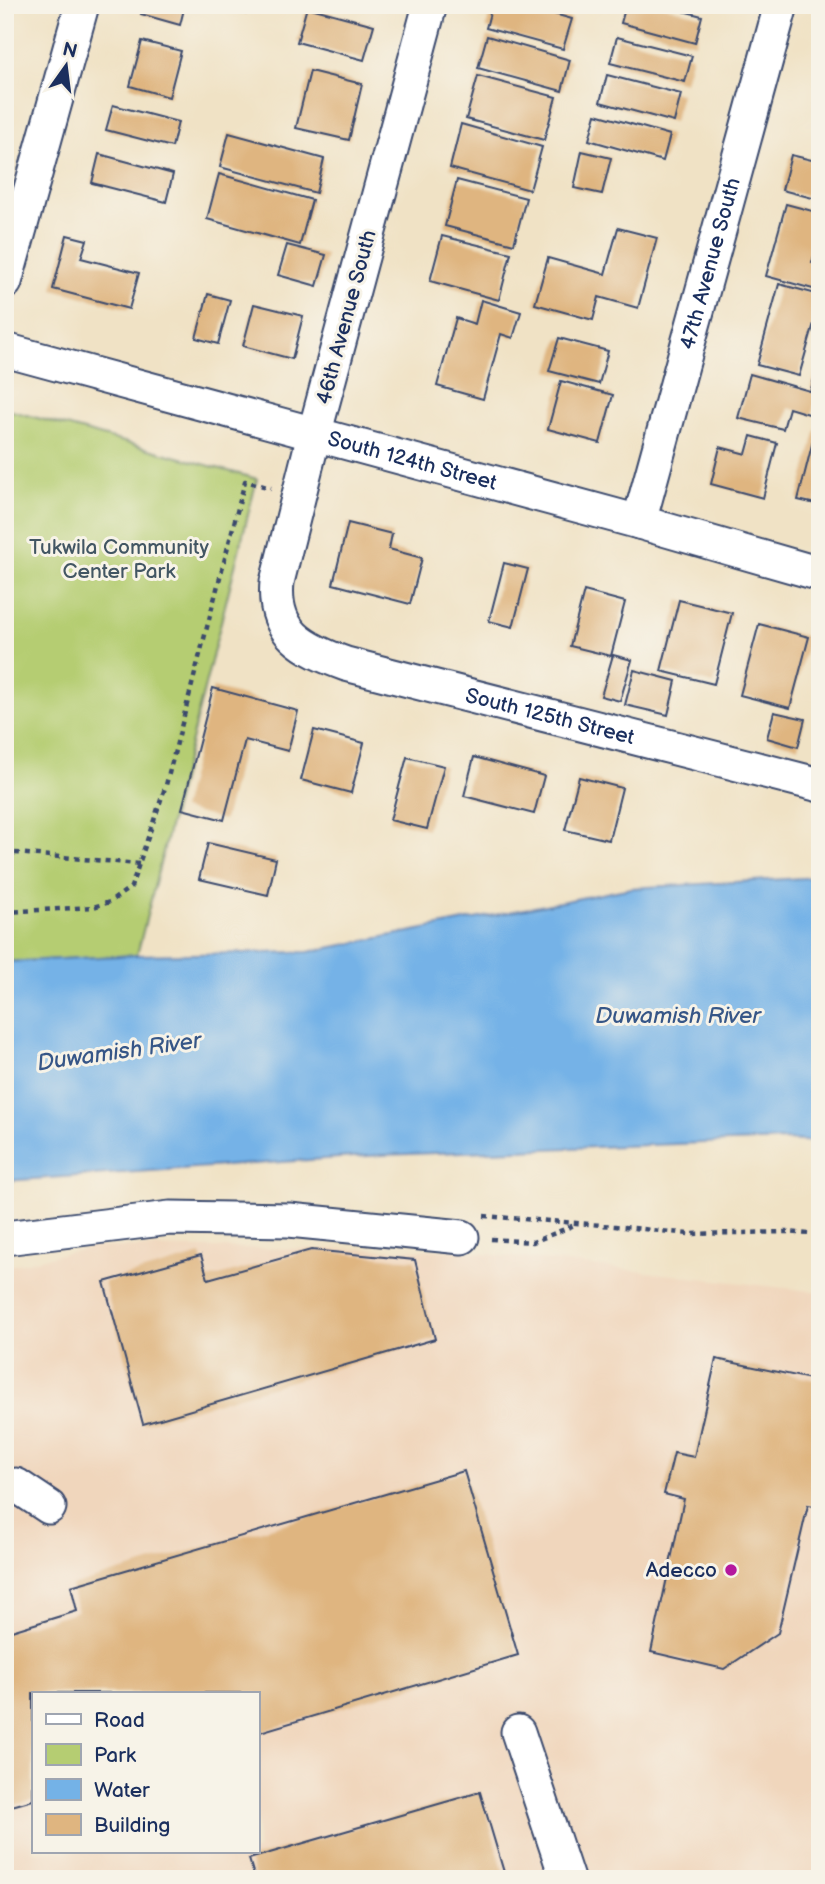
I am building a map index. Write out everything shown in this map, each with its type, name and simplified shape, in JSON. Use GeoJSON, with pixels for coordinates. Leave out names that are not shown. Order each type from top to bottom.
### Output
{"type":"FeatureCollection","features":[{"type":"Feature","properties":{"kind":"street"},"geometry":{"type":"LineString","coordinates":[[5,282],[82,5]]}},
{"type":"Feature","properties":{"kind":"street","name":"46th Avenue South"},"geometry":{"type":"LineString","coordinates":[[287,629],[278,611],[277,582],[430,5]]}},
{"type":"Feature","properties":{"kind":"street","name":"47th Avenue South"},"geometry":{"type":"LineString","coordinates":[[639,522],[781,5]]}},
{"type":"Feature","properties":{"kind":"street","name":"South 124th Street"},"geometry":{"type":"LineString","coordinates":[[5,350],[820,573]]}},
{"type":"Feature","properties":{"kind":"street","name":"South 125th Street"},"geometry":{"type":"LineString","coordinates":[[287,629],[302,643],[323,656],[346,664],[820,785]]}},
{"type":"Feature","properties":{"kind":"street"},"geometry":{"type":"LineString","coordinates":[[5,1238],[170,1217],[289,1220],[462,1237]]}},
{"type":"Feature","properties":{"kind":"street"},"geometry":{"type":"LineString","coordinates":[[5,1488],[16,1485],[49,1507]]}},
{"type":"Feature","properties":{"kind":"street"},"geometry":{"type":"LineString","coordinates":[[518,1732],[567,1879]]}},
{"type":"Feature","properties":{"kind":"path"},"geometry":{"type":"LineString","coordinates":[[5,912],[93,907],[110,902],[131,887],[166,785],[246,481],[299,495]]}},
{"type":"Feature","properties":{"kind":"path"},"geometry":{"type":"LineString","coordinates":[[5,852],[139,864]]}},
{"type":"Feature","properties":{"kind":"path"},"geometry":{"type":"LineString","coordinates":[[462,1237],[533,1242],[581,1223],[689,1234],[788,1232],[820,1235]]}},
{"type":"Feature","properties":{"kind":"shaded area"},"geometry":{"type":"Polygon","coordinates":[[[93,1247],[453,1250],[820,1292],[820,1879],[5,1879],[5,1267],[93,1247]]]}},
{"type":"Feature","properties":{"kind":"green space","name":"Tukwila Community Center Park"},"geometry":{"type":"Polygon","coordinates":[[[5,409],[257,479],[137,955],[5,962],[5,409]]]}},
{"type":"Feature","properties":{"kind":"water","name":"Duwamish River"},"geometry":{"type":"Polygon","coordinates":[[[820,877],[820,1142],[786,1140],[382,1155],[5,1181],[5,962],[137,955],[308,952],[631,888],[820,877]]]}},
{"type":"Feature","properties":{"kind":"building"},"geometry":{"type":"Polygon","coordinates":[[[143,5],[185,5],[180,25],[141,14],[143,5]]]}},
{"type":"Feature","properties":{"kind":"building"},"geometry":{"type":"Polygon","coordinates":[[[213,5],[247,5],[245,14],[213,5]]]}},
{"type":"Feature","properties":{"kind":"building"},"geometry":{"type":"Polygon","coordinates":[[[492,5],[522,5],[572,19],[563,49],[486,28],[492,5]]]}},
{"type":"Feature","properties":{"kind":"building"},"geometry":{"type":"Polygon","coordinates":[[[626,5],[660,5],[702,16],[695,43],[621,23],[626,5]]]}},
{"type":"Feature","properties":{"kind":"building"},"geometry":{"type":"Polygon","coordinates":[[[307,7],[374,25],[364,60],[297,42],[307,7]]]}},
{"type":"Feature","properties":{"kind":"building"},"geometry":{"type":"Polygon","coordinates":[[[487,36],[570,60],[562,91],[478,68],[487,36]]]}},
{"type":"Feature","properties":{"kind":"building"},"geometry":{"type":"Polygon","coordinates":[[[617,37],[692,56],[685,82],[610,63],[617,37]]]}},
{"type":"Feature","properties":{"kind":"building"},"geometry":{"type":"Polygon","coordinates":[[[142,41],[181,51],[169,97],[130,86],[142,41]]]}},
{"type":"Feature","properties":{"kind":"building"},"geometry":{"type":"Polygon","coordinates":[[[310,71],[362,84],[349,140],[296,128],[310,71]]]}},
{"type":"Feature","properties":{"kind":"building"},"geometry":{"type":"Polygon","coordinates":[[[607,75],[681,94],[674,122],[600,102],[607,75]]]}},
{"type":"Feature","properties":{"kind":"building"},"geometry":{"type":"Polygon","coordinates":[[[478,76],[556,97],[544,140],[466,119],[478,76]]]}},
{"type":"Feature","properties":{"kind":"building"},"geometry":{"type":"Polygon","coordinates":[[[113,105],[178,122],[172,147],[106,130],[113,105]]]}},
{"type":"Feature","properties":{"kind":"building"},"geometry":{"type":"Polygon","coordinates":[[[596,114],[670,135],[663,161],[589,140],[596,114]]]}},
{"type":"Feature","properties":{"kind":"building"},"geometry":{"type":"Polygon","coordinates":[[[461,124],[542,147],[530,190],[450,168],[461,124]]]}},
{"type":"Feature","properties":{"kind":"building"},"geometry":{"type":"Polygon","coordinates":[[[229,133],[324,159],[316,193],[220,167],[229,133]]]}},
{"type":"Feature","properties":{"kind":"building"},"geometry":{"type":"Polygon","coordinates":[[[582,151],[611,158],[602,194],[574,188],[582,151]]]}},
{"type":"Feature","properties":{"kind":"building"},"geometry":{"type":"Polygon","coordinates":[[[99,154],[173,174],[166,202],[92,183],[99,154]]]}},
{"type":"Feature","properties":{"kind":"building"},"geometry":{"type":"Polygon","coordinates":[[[791,155],[820,162],[820,200],[782,190],[791,155]]]}},
{"type":"Feature","properties":{"kind":"building"},"geometry":{"type":"Polygon","coordinates":[[[219,174],[312,200],[300,245],[207,219],[219,174]]]}},
{"type":"Feature","properties":{"kind":"building"},"geometry":{"type":"Polygon","coordinates":[[[457,180],[526,198],[514,244],[445,226],[457,180]]]}},
{"type":"Feature","properties":{"kind":"building"},"geometry":{"type":"Polygon","coordinates":[[[786,204],[820,213],[820,234],[812,263],[820,265],[820,291],[766,276],[786,204]]]}},
{"type":"Feature","properties":{"kind":"building"},"geometry":{"type":"Polygon","coordinates":[[[618,228],[657,238],[638,308],[599,297],[593,320],[535,304],[548,258],[605,274],[618,228]]]}},
{"type":"Feature","properties":{"kind":"building"},"geometry":{"type":"Polygon","coordinates":[[[67,235],[87,240],[81,258],[139,273],[129,309],[53,289],[67,235]]]}},
{"type":"Feature","properties":{"kind":"building"},"geometry":{"type":"Polygon","coordinates":[[[442,236],[511,253],[499,300],[430,281],[442,236]]]}},
{"type":"Feature","properties":{"kind":"building"},"geometry":{"type":"Polygon","coordinates":[[[287,245],[326,255],[317,286],[278,275],[287,245]]]}},
{"type":"Feature","properties":{"kind":"building"},"geometry":{"type":"Polygon","coordinates":[[[779,284],[820,295],[799,376],[757,365],[779,284]]]}},
{"type":"Feature","properties":{"kind":"building"},"geometry":{"type":"Polygon","coordinates":[[[208,294],[230,300],[218,344],[196,338],[208,294]]]}},
{"type":"Feature","properties":{"kind":"building"},"geometry":{"type":"Polygon","coordinates":[[[481,300],[521,312],[513,338],[501,334],[483,399],[437,386],[456,318],[475,324],[481,300]]]}},
{"type":"Feature","properties":{"kind":"building"},"geometry":{"type":"Polygon","coordinates":[[[254,304],[303,316],[292,359],[243,346],[254,304]]]}},
{"type":"Feature","properties":{"kind":"building"},"geometry":{"type":"Polygon","coordinates":[[[559,338],[608,351],[599,384],[549,371],[559,338]]]}},
{"type":"Feature","properties":{"kind":"building"},"geometry":{"type":"Polygon","coordinates":[[[820,363],[820,392],[811,389],[820,363]]]}},
{"type":"Feature","properties":{"kind":"building"},"geometry":{"type":"Polygon","coordinates":[[[750,374],[817,393],[812,415],[789,408],[783,429],[738,418],[750,374]]]}},
{"type":"Feature","properties":{"kind":"building"},"geometry":{"type":"Polygon","coordinates":[[[561,381],[613,395],[600,443],[548,429],[561,381]]]}},
{"type":"Feature","properties":{"kind":"building"},"geometry":{"type":"Polygon","coordinates":[[[816,429],[820,431],[820,489],[816,504],[798,500],[816,429]]]}},
{"type":"Feature","properties":{"kind":"building"},"geometry":{"type":"Polygon","coordinates":[[[751,436],[777,443],[763,498],[711,484],[720,447],[746,454],[751,436]]]}},
{"type":"Feature","properties":{"kind":"building"},"geometry":{"type":"Polygon","coordinates":[[[348,523],[392,534],[389,549],[422,558],[410,604],[333,584],[348,523]]]}},
{"type":"Feature","properties":{"kind":"building"},"geometry":{"type":"Polygon","coordinates":[[[504,563],[528,569],[513,627],[489,621],[504,563]]]}},
{"type":"Feature","properties":{"kind":"building"},"geometry":{"type":"Polygon","coordinates":[[[584,591],[625,602],[611,656],[570,646],[584,591]]]}},
{"type":"Feature","properties":{"kind":"building"},"geometry":{"type":"Polygon","coordinates":[[[679,600],[732,613],[714,684],[661,671],[679,600]]]}},
{"type":"Feature","properties":{"kind":"building"},"geometry":{"type":"Polygon","coordinates":[[[759,624],[809,637],[790,708],[740,695],[759,624]]]}},
{"type":"Feature","properties":{"kind":"building"},"geometry":{"type":"Polygon","coordinates":[[[613,655],[632,660],[620,701],[601,696],[613,655]]]}},
{"type":"Feature","properties":{"kind":"building"},"geometry":{"type":"Polygon","coordinates":[[[634,670],[676,681],[668,715],[625,705],[634,670]]]}},
{"type":"Feature","properties":{"kind":"building"},"geometry":{"type":"Polygon","coordinates":[[[213,688],[298,711],[288,751],[245,740],[224,820],[182,809],[213,688]]]}},
{"type":"Feature","properties":{"kind":"building"},"geometry":{"type":"Polygon","coordinates":[[[774,712],[805,719],[798,747],[767,738],[774,712]]]}},
{"type":"Feature","properties":{"kind":"building"},"geometry":{"type":"Polygon","coordinates":[[[314,730],[364,743],[351,793],[301,780],[314,730]]]}},
{"type":"Feature","properties":{"kind":"building"},"geometry":{"type":"Polygon","coordinates":[[[407,757],[444,766],[427,829],[390,820],[407,757]]]}},
{"type":"Feature","properties":{"kind":"building"},"geometry":{"type":"Polygon","coordinates":[[[474,757],[544,776],[534,814],[464,796],[474,757]]]}},
{"type":"Feature","properties":{"kind":"building"},"geometry":{"type":"Polygon","coordinates":[[[579,777],[622,788],[609,840],[565,830],[579,777]]]}},
{"type":"Feature","properties":{"kind":"building"},"geometry":{"type":"Polygon","coordinates":[[[208,843],[276,859],[268,895],[199,879],[208,843]]]}},
{"type":"Feature","properties":{"kind":"building"},"geometry":{"type":"Polygon","coordinates":[[[311,1250],[415,1260],[435,1339],[143,1424],[104,1282],[201,1255],[208,1279],[311,1250]]]}},
{"type":"Feature","properties":{"kind":"building","name":"Adecco"},"geometry":{"type":"Polygon","coordinates":[[[716,1359],[820,1381],[820,1507],[808,1505],[778,1633],[724,1669],[651,1652],[684,1499],[664,1494],[674,1453],[694,1457],[716,1359]]]}},
{"type":"Feature","properties":{"kind":"building"},"geometry":{"type":"Polygon","coordinates":[[[464,1471],[518,1655],[259,1732],[259,1692],[32,1692],[32,1800],[5,1808],[5,1633],[77,1611],[71,1586],[464,1471]]]}},
{"type":"Feature","properties":{"kind":"building"},"geometry":{"type":"Polygon","coordinates":[[[480,1792],[506,1879],[255,1879],[249,1859],[480,1792]]]}},
{"type":"Feature","properties":{"kind":"place","name":"Adecco"},"geometry":{"type":"Point","coordinates":[731,1570]}}]}
